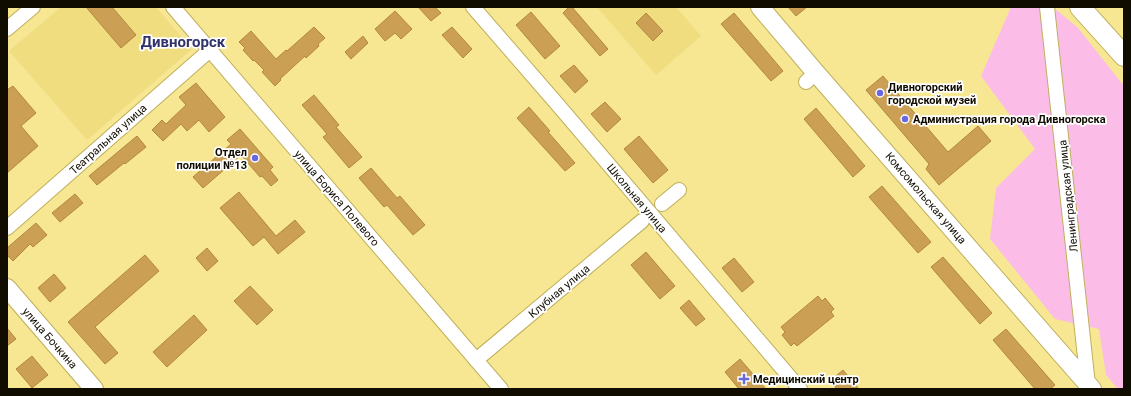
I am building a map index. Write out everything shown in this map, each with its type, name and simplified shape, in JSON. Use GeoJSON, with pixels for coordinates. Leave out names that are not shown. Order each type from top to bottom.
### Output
{"type":"FeatureCollection","features":[{"type":"Feature","properties":{"kind":"highway"},"geometry":{"type":"LineString","coordinates":[[1080,7],[1124,56]]}},
{"type":"Feature","properties":{"kind":"main road","name":"Комсомольская улица"},"geometry":{"type":"LineString","coordinates":[[760,7],[1090,387]]}},
{"type":"Feature","properties":{"kind":"main road","name":"улица Бочкина"},"geometry":{"type":"LineString","coordinates":[[7,288],[94,389]]}},
{"type":"Feature","properties":{"kind":"street"},"geometry":{"type":"LineString","coordinates":[[7,29],[33,7]]}},
{"type":"Feature","properties":{"kind":"street","name":"улица Бориса Полевого"},"geometry":{"type":"LineString","coordinates":[[173,7],[501,389]]}},
{"type":"Feature","properties":{"kind":"street","name":"Школьная улица"},"geometry":{"type":"LineString","coordinates":[[473,7],[800,389]]}},
{"type":"Feature","properties":{"kind":"street","name":"Ленинградская улица"},"geometry":{"type":"LineString","coordinates":[[1047,7],[1090,387]]}},
{"type":"Feature","properties":{"kind":"street","name":"Театральная улица"},"geometry":{"type":"LineString","coordinates":[[7,228],[210,50]]}},
{"type":"Feature","properties":{"kind":"street"},"geometry":{"type":"LineString","coordinates":[[662,204],[679,190]]}},
{"type":"Feature","properties":{"kind":"street","name":"Клубная улица"},"geometry":{"type":"LineString","coordinates":[[476,360],[642,221]]}},
{"type":"Feature","properties":{"kind":"shaded area"},"geometry":{"type":"Polygon","coordinates":[[[61,7],[156,7],[192,49],[87,140],[9,51],[61,7]]]}},
{"type":"Feature","properties":{"kind":"shaded area"},"geometry":{"type":"Polygon","coordinates":[[[597,7],[676,7],[701,36],[656,75],[597,7]]]}},
{"type":"Feature","properties":{"kind":"shaded area"},"geometry":{"type":"Polygon","coordinates":[[[1011,7],[1053,7],[1078,28],[1124,86],[1124,389],[1118,389],[1106,375],[1099,329],[1055,319],[990,239],[996,188],[1035,149],[981,76],[1011,7]]]}},
{"type":"Feature","properties":{"kind":"building"},"geometry":{"type":"Polygon","coordinates":[[[86,7],[112,7],[136,35],[121,48],[86,7]]]}},
{"type":"Feature","properties":{"kind":"building"},"geometry":{"type":"Polygon","coordinates":[[[418,7],[435,7],[441,13],[431,21],[418,7]]]}},
{"type":"Feature","properties":{"kind":"building"},"geometry":{"type":"Polygon","coordinates":[[[569,7],[572,7],[608,49],[600,56],[563,13],[569,7]]]}},
{"type":"Feature","properties":{"kind":"building"},"geometry":{"type":"Polygon","coordinates":[[[788,7],[807,7],[796,16],[788,7]]]}},
{"type":"Feature","properties":{"kind":"building"},"geometry":{"type":"Polygon","coordinates":[[[395,11],[412,29],[401,39],[395,33],[385,41],[375,29],[395,11]]]}},
{"type":"Feature","properties":{"kind":"building"},"geometry":{"type":"Polygon","coordinates":[[[531,12],[560,46],[545,59],[516,25],[531,12]]]}},
{"type":"Feature","properties":{"kind":"building"},"geometry":{"type":"Polygon","coordinates":[[[646,13],[663,31],[653,41],[636,23],[646,13]]]}},
{"type":"Feature","properties":{"kind":"building"},"geometry":{"type":"Polygon","coordinates":[[[734,13],[783,71],[771,81],[721,24],[734,13]]]}},
{"type":"Feature","properties":{"kind":"building"},"geometry":{"type":"Polygon","coordinates":[[[314,27],[325,38],[318,44],[319,46],[306,58],[305,56],[280,79],[281,80],[275,86],[262,72],[264,70],[243,50],[245,48],[239,42],[251,31],[276,59],[314,27]]]}},
{"type":"Feature","properties":{"kind":"building"},"geometry":{"type":"Polygon","coordinates":[[[452,27],[472,49],[463,58],[442,35],[452,27]]]}},
{"type":"Feature","properties":{"kind":"building"},"geometry":{"type":"Polygon","coordinates":[[[363,36],[368,43],[351,59],[345,52],[363,36]]]}},
{"type":"Feature","properties":{"kind":"building"},"geometry":{"type":"Polygon","coordinates":[[[574,65],[588,81],[575,93],[560,76],[574,65]]]}},
{"type":"Feature","properties":{"kind":"building","name":"Администрация города Дивногорска"},"geometry":{"type":"Polygon","coordinates":[[[883,76],[948,152],[978,126],[991,141],[939,185],[926,169],[929,164],[866,90],[883,76]]]}},
{"type":"Feature","properties":{"kind":"building"},"geometry":{"type":"Polygon","coordinates":[[[196,83],[225,117],[209,132],[199,120],[187,131],[181,124],[163,141],[152,130],[162,120],[166,124],[186,105],[179,97],[196,83]]]}},
{"type":"Feature","properties":{"kind":"building"},"geometry":{"type":"Polygon","coordinates":[[[13,86],[36,113],[21,126],[38,146],[7,173],[7,90],[13,86]]]}},
{"type":"Feature","properties":{"kind":"building"},"geometry":{"type":"Polygon","coordinates":[[[314,95],[339,125],[336,127],[362,157],[349,168],[323,137],[327,134],[302,105],[314,95]]]}},
{"type":"Feature","properties":{"kind":"building"},"geometry":{"type":"Polygon","coordinates":[[[605,102],[621,119],[607,132],[591,114],[605,102]]]}},
{"type":"Feature","properties":{"kind":"building"},"geometry":{"type":"Polygon","coordinates":[[[529,107],[575,163],[565,171],[517,118],[529,107]]]}},
{"type":"Feature","properties":{"kind":"building"},"geometry":{"type":"Polygon","coordinates":[[[816,108],[865,166],[853,177],[804,119],[816,108]]]}},
{"type":"Feature","properties":{"kind":"building","name":"Отдел полиции №13"},"geometry":{"type":"Polygon","coordinates":[[[240,129],[273,167],[270,170],[278,180],[271,186],[262,176],[260,177],[241,155],[203,188],[193,177],[231,144],[227,140],[240,129]]]}},
{"type":"Feature","properties":{"kind":"building"},"geometry":{"type":"Polygon","coordinates":[[[137,136],[146,147],[97,185],[89,176],[137,136]]]}},
{"type":"Feature","properties":{"kind":"building"},"geometry":{"type":"Polygon","coordinates":[[[639,136],[668,170],[653,183],[624,149],[639,136]]]}},
{"type":"Feature","properties":{"kind":"building"},"geometry":{"type":"Polygon","coordinates":[[[371,168],[397,198],[400,196],[425,225],[413,235],[387,205],[384,207],[359,178],[371,168]]]}},
{"type":"Feature","properties":{"kind":"building"},"geometry":{"type":"Polygon","coordinates":[[[882,186],[931,242],[918,253],[869,197],[882,186]]]}},
{"type":"Feature","properties":{"kind":"building"},"geometry":{"type":"Polygon","coordinates":[[[239,192],[276,236],[295,220],[305,232],[278,254],[264,237],[253,246],[220,208],[239,192]]]}},
{"type":"Feature","properties":{"kind":"building"},"geometry":{"type":"Polygon","coordinates":[[[75,194],[83,203],[60,222],[52,213],[75,194]]]}},
{"type":"Feature","properties":{"kind":"building"},"geometry":{"type":"Polygon","coordinates":[[[36,223],[47,235],[33,247],[30,244],[13,261],[7,255],[7,248],[36,223]]]}},
{"type":"Feature","properties":{"kind":"building"},"geometry":{"type":"Polygon","coordinates":[[[207,248],[218,261],[207,271],[196,258],[207,248]]]}},
{"type":"Feature","properties":{"kind":"building"},"geometry":{"type":"Polygon","coordinates":[[[646,252],[675,286],[660,299],[631,265],[646,252]]]}},
{"type":"Feature","properties":{"kind":"building"},"geometry":{"type":"Polygon","coordinates":[[[145,255],[159,271],[95,327],[118,353],[105,364],[68,322],[145,255]]]}},
{"type":"Feature","properties":{"kind":"building"},"geometry":{"type":"Polygon","coordinates":[[[943,257],[992,313],[980,324],[931,267],[943,257]]]}},
{"type":"Feature","properties":{"kind":"building"},"geometry":{"type":"Polygon","coordinates":[[[734,258],[754,282],[742,292],[722,268],[734,258]]]}},
{"type":"Feature","properties":{"kind":"building"},"geometry":{"type":"Polygon","coordinates":[[[54,274],[66,288],[50,302],[38,288],[54,274]]]}},
{"type":"Feature","properties":{"kind":"building"},"geometry":{"type":"Polygon","coordinates":[[[250,286],[273,310],[257,325],[234,301],[250,286]]]}},
{"type":"Feature","properties":{"kind":"building"},"geometry":{"type":"Polygon","coordinates":[[[818,296],[822,301],[825,298],[834,309],[831,312],[834,316],[797,346],[794,343],[791,346],[782,335],[785,332],[781,327],[818,296]]]}},
{"type":"Feature","properties":{"kind":"building"},"geometry":{"type":"Polygon","coordinates":[[[689,300],[705,319],[696,326],[680,308],[689,300]]]}},
{"type":"Feature","properties":{"kind":"building"},"geometry":{"type":"Polygon","coordinates":[[[194,315],[207,330],[167,367],[153,352],[194,315]]]}},
{"type":"Feature","properties":{"kind":"building"},"geometry":{"type":"Polygon","coordinates":[[[7,328],[16,339],[7,346],[7,328]]]}},
{"type":"Feature","properties":{"kind":"building"},"geometry":{"type":"Polygon","coordinates":[[[1006,329],[1055,385],[1050,389],[1035,389],[993,340],[1006,329]]]}},
{"type":"Feature","properties":{"kind":"building"},"geometry":{"type":"Polygon","coordinates":[[[32,356],[48,375],[32,388],[16,369],[32,356]]]}},
{"type":"Feature","properties":{"kind":"building","name":"Медицинский центр"},"geometry":{"type":"Polygon","coordinates":[[[740,359],[766,389],[739,389],[725,372],[740,359]]]}},
{"type":"Feature","properties":{"kind":"building"},"geometry":{"type":"Polygon","coordinates":[[[843,370],[859,389],[837,389],[830,381],[843,370]]]}},
{"type":"Feature","properties":{"kind":"place","name":"Дивногорский городской музей"},"geometry":{"type":"Point","coordinates":[880,93]}},
{"type":"Feature","properties":{"kind":"place","name":"Администрация города Дивногорска"},"geometry":{"type":"Point","coordinates":[905,119]}},
{"type":"Feature","properties":{"kind":"place","name":"Отдел полиции №13"},"geometry":{"type":"Point","coordinates":[255,158]}},
{"type":"Feature","properties":{"kind":"place","name":"Медицинский центр"},"geometry":{"type":"Point","coordinates":[744,379]}},
{"type":"Feature","properties":{"kind":"district","name":"Дивногорск"},"geometry":{"type":"Point","coordinates":[183,42]}}]}
